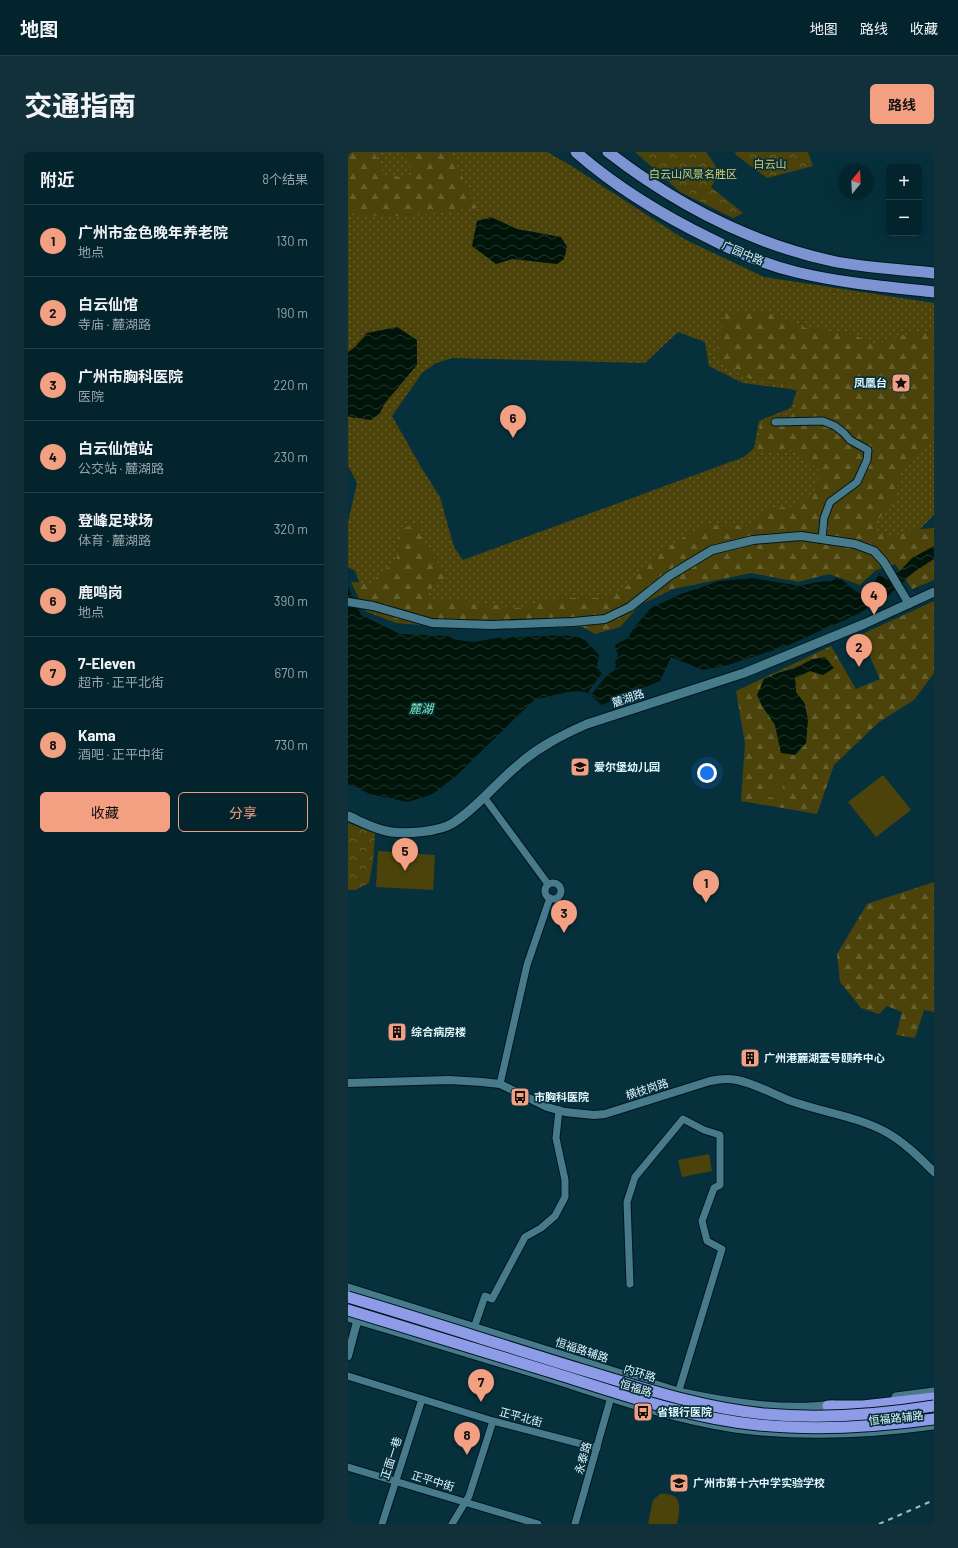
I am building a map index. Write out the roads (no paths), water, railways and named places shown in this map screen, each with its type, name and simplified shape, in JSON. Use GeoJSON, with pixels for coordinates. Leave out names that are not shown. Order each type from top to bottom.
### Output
{"type":"FeatureCollection","features":[{"type":"Feature","properties":{"kind":"highway","name":"内环路"},"geometry":{"type":"LineString","coordinates":[[348,1298],[635,1386],[704,1404],[758,1413],[797,1416],[858,1415],[934,1407]]}},
{"type":"Feature","properties":{"kind":"highway"},"geometry":{"type":"LineString","coordinates":[[354,1311],[633,1398],[704,1417],[758,1425],[797,1428],[865,1426],[934,1418]]}},
{"type":"Feature","properties":{"kind":"highway"},"geometry":{"type":"LineString","coordinates":[[828,1406],[863,1406],[934,1398]]}},
{"type":"Feature","properties":{"kind":"main road","name":"广园中路"},"geometry":{"type":"LineString","coordinates":[[576,152],[608,178],[644,203],[697,232],[756,260],[782,269],[816,277],[934,292]]}},
{"type":"Feature","properties":{"kind":"main road","name":"广园中路"},"geometry":{"type":"LineString","coordinates":[[608,152],[676,199],[721,222],[773,244],[810,256],[834,261],[934,273]]}},
{"type":"Feature","properties":{"kind":"main road","name":"麓湖路"},"geometry":{"type":"LineString","coordinates":[[348,816],[376,828],[391,832],[432,831],[446,827],[484,797],[531,754],[550,742],[576,729],[587,724],[744,673],[857,627],[934,592]]}},
{"type":"Feature","properties":{"kind":"main road","name":"恒福路辅路"},"geometry":{"type":"LineString","coordinates":[[348,1288],[474,1328],[736,1428],[810,1434],[865,1433],[934,1425]]}},
{"type":"Feature","properties":{"kind":"main road","name":"恒福路"},"geometry":{"type":"LineString","coordinates":[[348,1298],[354,1311],[593,1385],[738,1421],[788,1426],[858,1426],[934,1418]]}},
{"type":"Feature","properties":{"kind":"main road","name":"恒福路辅路"},"geometry":{"type":"LineString","coordinates":[[354,1311],[611,1397],[674,1404],[715,1400],[752,1404],[828,1406],[934,1392]]}},
{"type":"Feature","properties":{"kind":"main road","name":"恒福路"},"geometry":{"type":"LineString","coordinates":[[674,1404],[716,1408],[768,1416],[809,1418],[859,1417],[934,1407]]}},
{"type":"Feature","properties":{"kind":"main road"},"geometry":{"type":"LineString","coordinates":[[809,1418],[828,1406]]}},
{"type":"Feature","properties":{"kind":"street"},"geometry":{"type":"LineString","coordinates":[[775,422],[822,421],[835,426],[850,440],[868,450],[868,460],[857,482],[830,502],[824,518],[822,539]]}},
{"type":"Feature","properties":{"kind":"street"},"geometry":{"type":"LineString","coordinates":[[348,602],[373,606],[432,623],[490,625],[573,622],[605,619],[630,607],[669,576],[712,550],[753,540],[800,536],[856,544],[874,551],[884,562],[909,604]]}},
{"type":"Feature","properties":{"kind":"street"},"geometry":{"type":"LineString","coordinates":[[484,797],[548,884]]}},
{"type":"Feature","properties":{"kind":"street"},"geometry":{"type":"LineString","coordinates":[[556,883],[561,890],[558,897],[550,898],[546,895],[544,890],[548,884],[556,883]]}},
{"type":"Feature","properties":{"kind":"street"},"geometry":{"type":"LineString","coordinates":[[500,1084],[527,965],[550,898]]}},
{"type":"Feature","properties":{"kind":"street","name":"横枝岗路"},"geometry":{"type":"LineString","coordinates":[[348,1082],[449,1080],[500,1084],[548,1107],[580,1114],[606,1114],[710,1081],[735,1079],[792,1101],[848,1116],[868,1124],[900,1141],[934,1172]]}},
{"type":"Feature","properties":{"kind":"street"},"geometry":{"type":"LineString","coordinates":[[474,1328],[485,1296],[492,1299],[525,1237],[541,1228],[555,1216],[565,1197],[565,1180],[556,1138],[559,1110]]}},
{"type":"Feature","properties":{"kind":"street"},"geometry":{"type":"LineString","coordinates":[[630,1284],[627,1202],[635,1177],[683,1118],[704,1130],[720,1135],[720,1185],[714,1188],[702,1220],[707,1240],[722,1249],[674,1404]]}},
{"type":"Feature","properties":{"kind":"street"},"geometry":{"type":"LineString","coordinates":[[348,1356],[354,1311]]}},
{"type":"Feature","properties":{"kind":"street","name":"正平北街"},"geometry":{"type":"LineString","coordinates":[[348,1376],[493,1421],[597,1448]]}},
{"type":"Feature","properties":{"kind":"street","name":"永泰路"},"geometry":{"type":"LineString","coordinates":[[575,1524],[611,1397]]}},
{"type":"Feature","properties":{"kind":"street","name":"正面一巷"},"geometry":{"type":"LineString","coordinates":[[382,1524],[422,1399]]}},
{"type":"Feature","properties":{"kind":"street","name":"正平中街"},"geometry":{"type":"LineString","coordinates":[[452,1524],[469,1496],[493,1421]]}},
{"type":"Feature","properties":{"kind":"street","name":"正平中街"},"geometry":{"type":"LineString","coordinates":[[348,1467],[538,1524]]}},
{"type":"Feature","properties":{"kind":"water"},"geometry":{"type":"Polygon","coordinates":[[[491,217],[517,229],[561,237],[567,247],[564,259],[557,264],[512,259],[496,264],[472,246],[477,221],[491,217]]]}},
{"type":"Feature","properties":{"kind":"water"},"geometry":{"type":"Polygon","coordinates":[[[397,327],[417,340],[417,365],[385,403],[380,413],[371,420],[349,417],[348,352],[355,347],[367,333],[397,327]]]}},
{"type":"Feature","properties":{"kind":"water"},"geometry":{"type":"Polygon","coordinates":[[[934,546],[934,559],[914,572],[890,594],[860,613],[789,645],[728,665],[703,670],[671,657],[660,681],[602,705],[591,695],[608,674],[614,671],[616,665],[615,660],[618,656],[615,645],[628,638],[633,629],[651,608],[681,594],[719,581],[753,578],[799,586],[832,581],[838,577],[860,594],[875,582],[879,573],[888,579],[900,571],[912,558],[934,546]]]}},
{"type":"Feature","properties":{"kind":"water","name":"麓湖"},"geometry":{"type":"Polygon","coordinates":[[[348,587],[361,615],[400,634],[447,636],[458,640],[474,642],[496,638],[564,635],[583,638],[599,655],[597,668],[602,673],[588,692],[590,694],[583,691],[576,691],[535,699],[456,776],[431,795],[407,802],[370,794],[348,784],[348,587]]]}},
{"type":"Feature","properties":{"kind":"water"},"geometry":{"type":"Polygon","coordinates":[[[825,657],[834,668],[823,675],[810,671],[795,678],[796,692],[805,704],[808,720],[806,743],[795,755],[781,753],[775,725],[762,706],[757,695],[764,679],[795,668],[813,659],[825,657]]]}},
{"type":"Feature","properties":{"kind":"railway"},"geometry":{"type":"LineString","coordinates":[[879,1524],[934,1500]]}},
{"type":"Feature","properties":{"kind":"place","name":"凤凰台"},"geometry":{"type":"Point","coordinates":[901,383]}},
{"type":"Feature","properties":{"kind":"place","name":"鹿鸣岗"},"geometry":{"type":"Point","coordinates":[513,438]}},
{"type":"Feature","properties":{"kind":"place","name":"白云仙馆站"},"geometry":{"type":"Point","coordinates":[874,615]}},
{"type":"Feature","properties":{"kind":"place","name":"白云仙馆"},"geometry":{"type":"Point","coordinates":[859,667]}},
{"type":"Feature","properties":{"kind":"place","name":"爱尔堡幼儿园"},"geometry":{"type":"Point","coordinates":[580,767]}},
{"type":"Feature","properties":{"kind":"place","name":"登峰足球场"},"geometry":{"type":"Point","coordinates":[405,871]}},
{"type":"Feature","properties":{"kind":"place","name":"广州市金色晚年养老院"},"geometry":{"type":"Point","coordinates":[706,903]}},
{"type":"Feature","properties":{"kind":"place","name":"广州市胸科医院"},"geometry":{"type":"Point","coordinates":[564,933]}},
{"type":"Feature","properties":{"kind":"place","name":"综合病房楼"},"geometry":{"type":"Point","coordinates":[397,1032]}},
{"type":"Feature","properties":{"kind":"place","name":"广州港麓湖壹号颐养中心"},"geometry":{"type":"Point","coordinates":[750,1058]}},
{"type":"Feature","properties":{"kind":"place","name":"市胸科医院"},"geometry":{"type":"Point","coordinates":[520,1097]}},
{"type":"Feature","properties":{"kind":"place","name":"7-Eleven"},"geometry":{"type":"Point","coordinates":[481,1402]}},
{"type":"Feature","properties":{"kind":"place","name":"省银行医院"},"geometry":{"type":"Point","coordinates":[643,1412]}},
{"type":"Feature","properties":{"kind":"place","name":"Kama"},"geometry":{"type":"Point","coordinates":[467,1455]}},
{"type":"Feature","properties":{"kind":"place","name":"广州市第十六中学实验学校"},"geometry":{"type":"Point","coordinates":[679,1483]}},
{"type":"Feature","properties":{"kind":"park label","name":"白云山"},"geometry":{"type":"Point","coordinates":[770,164]}},
{"type":"Feature","properties":{"kind":"park label","name":"白云山风景名胜区"},"geometry":{"type":"Point","coordinates":[693,174]}}]}
